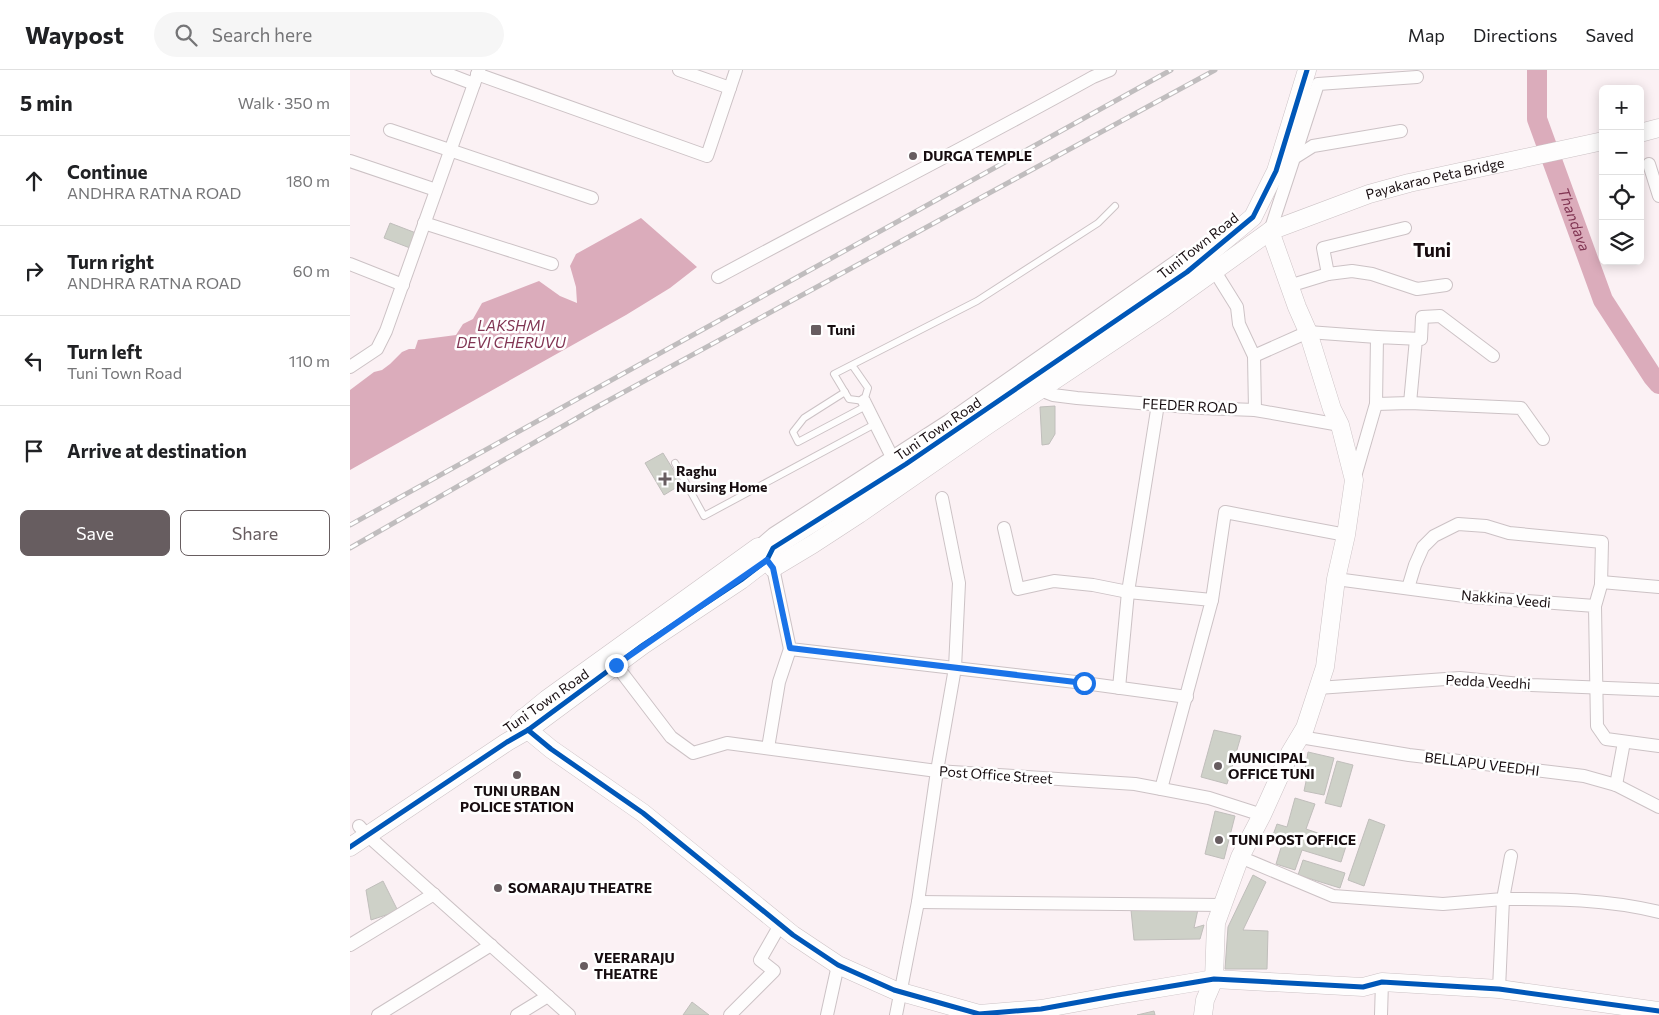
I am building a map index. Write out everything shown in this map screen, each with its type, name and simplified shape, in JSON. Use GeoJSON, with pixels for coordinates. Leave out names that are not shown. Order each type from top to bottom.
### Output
{"type":"FeatureCollection","features":[{"type":"Feature","properties":{"kind":"street"},"geometry":{"type":"LineString","coordinates":[[436,70],[477,76],[707,156],[736,70]]}},
{"type":"Feature","properties":{"kind":"street"},"geometry":{"type":"LineString","coordinates":[[679,70],[730,88]]}},
{"type":"Feature","properties":{"kind":"street"},"geometry":{"type":"LineString","coordinates":[[718,277],[1110,70]]}},
{"type":"Feature","properties":{"kind":"street","name":"TuniTown Road"},"geometry":{"type":"LineString","coordinates":[[1102,330],[1187,272],[1253,217],[1276,171],[1307,70]]}},
{"type":"Feature","properties":{"kind":"street"},"geometry":{"type":"LineString","coordinates":[[350,367],[377,349],[386,332],[477,76]]}},
{"type":"Feature","properties":{"kind":"street"},"geometry":{"type":"LineString","coordinates":[[1354,480],[1340,425],[1332,409],[1308,332],[1289,286],[1270,231],[1318,84],[1418,77]]}},
{"type":"Feature","properties":{"kind":"street"},"geometry":{"type":"LineString","coordinates":[[390,130],[592,198]]}},
{"type":"Feature","properties":{"kind":"street"},"geometry":{"type":"LineString","coordinates":[[1294,158],[1313,146],[1401,131]]}},
{"type":"Feature","properties":{"kind":"street","name":"Payakarao Peta Bridge"},"geometry":{"type":"LineString","coordinates":[[771,553],[813,544],[1164,307],[1270,231],[1369,194],[1431,178],[1599,142]]}},
{"type":"Feature","properties":{"kind":"street"},"geometry":{"type":"LineString","coordinates":[[350,161],[436,190]]}},
{"type":"Feature","properties":{"kind":"street"},"geometry":{"type":"LineString","coordinates":[[1649,164],[1659,196]]}},
{"type":"Feature","properties":{"kind":"street"},"geometry":{"type":"LineString","coordinates":[[424,223],[552,264]]}},
{"type":"Feature","properties":{"kind":"street"},"geometry":{"type":"LineString","coordinates":[[1328,274],[1323,248],[1405,228]]}},
{"type":"Feature","properties":{"kind":"street"},"geometry":{"type":"LineString","coordinates":[[768,748],[779,682],[790,648],[771,553],[773,534],[964,410],[1178,260]]}},
{"type":"Feature","properties":{"kind":"street"},"geometry":{"type":"LineString","coordinates":[[350,264],[403,284]]}},
{"type":"Feature","properties":{"kind":"street"},"geometry":{"type":"LineString","coordinates":[[1214,270],[1237,307],[1238,324],[1254,356],[1254,410]]}},
{"type":"Feature","properties":{"kind":"street"},"geometry":{"type":"LineString","coordinates":[[1289,286],[1328,274],[1352,271],[1372,274],[1417,289],[1446,286]]}},
{"type":"Feature","properties":{"kind":"street"},"geometry":{"type":"LineString","coordinates":[[1254,356],[1308,332],[1421,339],[1422,317],[1440,316],[1494,356]]}},
{"type":"Feature","properties":{"kind":"street","name":"Tuni Town Road"},"geometry":{"type":"LineString","coordinates":[[355,838],[507,742],[524,723],[628,640],[771,553],[906,464],[1102,330]]}},
{"type":"Feature","properties":{"kind":"street"},"geometry":{"type":"LineString","coordinates":[[1203,1015],[1205,1000],[1214,980],[1216,923],[1240,857],[1262,815],[1290,753],[1306,728],[1325,667],[1336,579],[1346,535],[1354,480],[1376,404],[1377,337]]}},
{"type":"Feature","properties":{"kind":"street"},"geometry":{"type":"LineString","coordinates":[[1410,403],[1416,338]]}},
{"type":"Feature","properties":{"kind":"street","name":"FEEDER ROAD"},"geometry":{"type":"LineString","coordinates":[[1040,390],[1053,395],[1139,404],[1254,410],[1340,425]]}},
{"type":"Feature","properties":{"kind":"street"},"geometry":{"type":"LineString","coordinates":[[1376,404],[1410,403],[1521,408],[1543,439]]}},
{"type":"Feature","properties":{"kind":"street"},"geometry":{"type":"LineString","coordinates":[[865,404],[892,457]]}},
{"type":"Feature","properties":{"kind":"street"},"geometry":{"type":"LineString","coordinates":[[1119,688],[1128,592],[1158,404]]}},
{"type":"Feature","properties":{"kind":"street"},"geometry":{"type":"LineString","coordinates":[[896,1015],[918,902],[937,771],[955,668],[959,583],[942,498]]}},
{"type":"Feature","properties":{"kind":"street"},"geometry":{"type":"LineString","coordinates":[[1162,789],[1212,600],[1225,512],[1346,535]]}},
{"type":"Feature","properties":{"kind":"street"},"geometry":{"type":"LineString","coordinates":[[1408,588],[1423,547],[1434,536],[1458,524],[1486,526],[1509,533],[1602,542],[1601,582],[1595,606],[1597,726],[1606,739],[1659,746]]}},
{"type":"Feature","properties":{"kind":"street"},"geometry":{"type":"LineString","coordinates":[[1004,528],[1018,589],[1054,581],[1093,585],[1128,592],[1212,600]]}},
{"type":"Feature","properties":{"kind":"street","name":"Tuni Town Road"},"geometry":{"type":"LineString","coordinates":[[524,723],[616,665],[771,553]]}},
{"type":"Feature","properties":{"kind":"street","name":"Nakkina Veedi"},"geometry":{"type":"LineString","coordinates":[[1336,579],[1472,597],[1595,606]]}},
{"type":"Feature","properties":{"kind":"street"},"geometry":{"type":"LineString","coordinates":[[1601,582],[1659,587]]}},
{"type":"Feature","properties":{"kind":"street"},"geometry":{"type":"LineString","coordinates":[[790,648],[1187,697]]}},
{"type":"Feature","properties":{"kind":"street","name":"Post Office Street"},"geometry":{"type":"LineString","coordinates":[[616,665],[671,737],[693,753],[727,743],[937,771],[1135,784],[1209,798],[1262,815]]}},
{"type":"Feature","properties":{"kind":"street","name":"Pedda Veedhi"},"geometry":{"type":"LineString","coordinates":[[1318,688],[1460,678],[1531,685],[1659,690]]}},
{"type":"Feature","properties":{"kind":"street"},"geometry":{"type":"LineString","coordinates":[[524,723],[552,749],[642,813],[780,925],[838,965],[901,992],[979,1014],[1041,1009],[1214,980],[1363,987],[1382,982],[1499,988],[1659,1011]]}},
{"type":"Feature","properties":{"kind":"street","name":"BELLAPU VEEDHI"},"geometry":{"type":"LineString","coordinates":[[1300,737],[1427,757],[1584,776],[1616,785],[1659,807]]}},
{"type":"Feature","properties":{"kind":"street"},"geometry":{"type":"LineString","coordinates":[[1616,785],[1624,742]]}},
{"type":"Feature","properties":{"kind":"street"},"geometry":{"type":"LineString","coordinates":[[355,838],[434,894],[570,1015]]}},
{"type":"Feature","properties":{"kind":"street"},"geometry":{"type":"LineString","coordinates":[[1499,988],[1503,899],[1511,856]]}},
{"type":"Feature","properties":{"kind":"street"},"geometry":{"type":"LineString","coordinates":[[1240,857],[1333,896],[1443,904],[1503,899],[1575,899],[1633,906],[1659,912]]}},
{"type":"Feature","properties":{"kind":"street"},"geometry":{"type":"LineString","coordinates":[[350,945],[434,894]]}},
{"type":"Feature","properties":{"kind":"street"},"geometry":{"type":"LineString","coordinates":[[918,902],[1223,905]]}},
{"type":"Feature","properties":{"kind":"street"},"geometry":{"type":"LineString","coordinates":[[730,1015],[774,971],[760,960],[780,925]]}},
{"type":"Feature","properties":{"kind":"street"},"geometry":{"type":"LineString","coordinates":[[378,1015],[491,946]]}},
{"type":"Feature","properties":{"kind":"street"},"geometry":{"type":"LineString","coordinates":[[827,1015],[838,965]]}},
{"type":"Feature","properties":{"kind":"street"},"geometry":{"type":"LineString","coordinates":[[1381,1015],[1382,982]]}},
{"type":"Feature","properties":{"kind":"street"},"geometry":{"type":"LineString","coordinates":[[517,1015],[548,996]]}},
{"type":"Feature","properties":{"kind":"lane"},"geometry":{"type":"LineString","coordinates":[[865,404],[849,399],[834,374],[977,301],[1098,223],[1115,206]]}},
{"type":"Feature","properties":{"kind":"lane"},"geometry":{"type":"LineString","coordinates":[[845,392],[804,418],[793,432],[798,442],[865,404],[868,388],[852,365]]}},
{"type":"Feature","properties":{"kind":"lane"},"geometry":{"type":"LineString","coordinates":[[675,463],[704,516],[875,424]]}},
{"type":"Feature","properties":{"kind":"water","name":"LAKSHMI DEVI CHERUVU"},"geometry":{"type":"Polygon","coordinates":[[[641,218],[697,267],[670,288],[626,315],[350,470],[350,390],[374,372],[382,370],[402,352],[415,349],[418,340],[456,335],[463,324],[473,319],[482,303],[539,281],[560,296],[577,303],[576,287],[570,266],[576,254],[641,218]]]}},
{"type":"Feature","properties":{"kind":"building"},"geometry":{"type":"Polygon","coordinates":[[[390,223],[416,233],[410,248],[384,238],[390,223]]]}},
{"type":"Feature","properties":{"kind":"building"},"geometry":{"type":"Polygon","coordinates":[[[1055,406],[1055,434],[1049,444],[1042,445],[1040,407],[1055,406]]]}},
{"type":"Feature","properties":{"kind":"building"},"geometry":{"type":"Polygon","coordinates":[[[663,453],[682,484],[664,495],[645,463],[663,453]]]}},
{"type":"Feature","properties":{"kind":"building","name":"MUNICIPAL OFFICE TUNI"},"geometry":{"type":"Polygon","coordinates":[[[1214,730],[1241,736],[1227,784],[1201,777],[1214,730]]]}},
{"type":"Feature","properties":{"kind":"building"},"geometry":{"type":"Polygon","coordinates":[[[1308,752],[1334,758],[1324,795],[1304,791],[1308,772],[1305,770],[1308,752]]]}},
{"type":"Feature","properties":{"kind":"building"},"geometry":{"type":"Polygon","coordinates":[[[1337,761],[1353,765],[1341,807],[1325,803],[1337,761]]]}},
{"type":"Feature","properties":{"kind":"building"},"geometry":{"type":"Polygon","coordinates":[[[1295,798],[1315,804],[1306,829],[1347,843],[1341,862],[1302,850],[1295,870],[1276,864],[1284,838],[1273,835],[1277,824],[1287,827],[1295,798]]]}},
{"type":"Feature","properties":{"kind":"building","name":"TUNI POST OFFICE"},"geometry":{"type":"Polygon","coordinates":[[[1215,811],[1235,816],[1224,859],[1205,854],[1215,811]]]}},
{"type":"Feature","properties":{"kind":"building"},"geometry":{"type":"Polygon","coordinates":[[[1369,819],[1385,825],[1364,886],[1348,880],[1369,819]]]}},
{"type":"Feature","properties":{"kind":"building"},"geometry":{"type":"Polygon","coordinates":[[[1303,860],[1345,873],[1340,888],[1298,875],[1303,860]]]}},
{"type":"Feature","properties":{"kind":"building"},"geometry":{"type":"Polygon","coordinates":[[[1253,875],[1266,882],[1243,930],[1268,931],[1267,969],[1225,969],[1228,927],[1253,875]]]}},
{"type":"Feature","properties":{"kind":"building"},"geometry":{"type":"Polygon","coordinates":[[[383,881],[398,911],[371,920],[366,890],[383,881]]]}},
{"type":"Feature","properties":{"kind":"building"},"geometry":{"type":"Polygon","coordinates":[[[1198,909],[1194,928],[1204,925],[1200,939],[1134,940],[1131,910],[1198,909]]]}},
{"type":"Feature","properties":{"kind":"building"},"geometry":{"type":"Polygon","coordinates":[[[692,1002],[709,1015],[683,1015],[692,1002]]]}},
{"type":"Feature","properties":{"kind":"building"},"geometry":{"type":"Polygon","coordinates":[[[1154,1011],[1155,1015],[1137,1015],[1154,1011]]]}},
{"type":"Feature","properties":{"kind":"waterway","name":"Thandava"},"geometry":{"type":"LineString","coordinates":[[1537,70],[1537,119],[1603,300],[1659,384]]}},
{"type":"Feature","properties":{"kind":"railway"},"geometry":{"type":"LineString","coordinates":[[350,525],[1171,70]]}},
{"type":"Feature","properties":{"kind":"railway"},"geometry":{"type":"LineString","coordinates":[[350,548],[591,410],[1215,70]]}},
{"type":"Feature","properties":{"kind":"cycle path"},"geometry":{"type":"LineString","coordinates":[[350,847],[507,742],[528,730],[643,645],[741,580],[767,560],[773,548],[906,464],[1187,272],[1253,217],[1276,171],[1307,70]]}},
{"type":"Feature","properties":{"kind":"cycle path"},"geometry":{"type":"LineString","coordinates":[[528,730],[551,749],[643,813],[793,935],[838,965],[894,990],[979,1014],[1041,1009],[1214,979],[1363,987],[1382,982],[1499,989],[1659,1011]]}},
{"type":"Feature","properties":{"kind":"place","name":"DURGA TEMPLE"},"geometry":{"type":"Point","coordinates":[913,156]}},
{"type":"Feature","properties":{"kind":"place","name":"Tuni"},"geometry":{"type":"Point","coordinates":[816,330]}},
{"type":"Feature","properties":{"kind":"place","name":"Raghu Nursing Home"},"geometry":{"type":"Point","coordinates":[665,479]}},
{"type":"Feature","properties":{"kind":"place","name":"MUNICIPAL OFFICE TUNI"},"geometry":{"type":"Point","coordinates":[1218,766]}},
{"type":"Feature","properties":{"kind":"place","name":"TUNI URBAN POLICE STATION"},"geometry":{"type":"Point","coordinates":[517,775]}},
{"type":"Feature","properties":{"kind":"place","name":"TUNI POST OFFICE"},"geometry":{"type":"Point","coordinates":[1219,840]}},
{"type":"Feature","properties":{"kind":"place","name":"SOMARAJU THEATRE"},"geometry":{"type":"Point","coordinates":[498,888]}},
{"type":"Feature","properties":{"kind":"place","name":"VEERARAJU THEATRE"},"geometry":{"type":"Point","coordinates":[584,966]}},
{"type":"Feature","properties":{"kind":"district","name":"Tuni"},"geometry":{"type":"Point","coordinates":[1432,250]}},
{"type":"Feature","properties":{"kind":"route"},"geometry":{"type":"LineString","coordinates":[[616,665],[767,560],[773,568],[790,648],[1084,683]]}}]}
